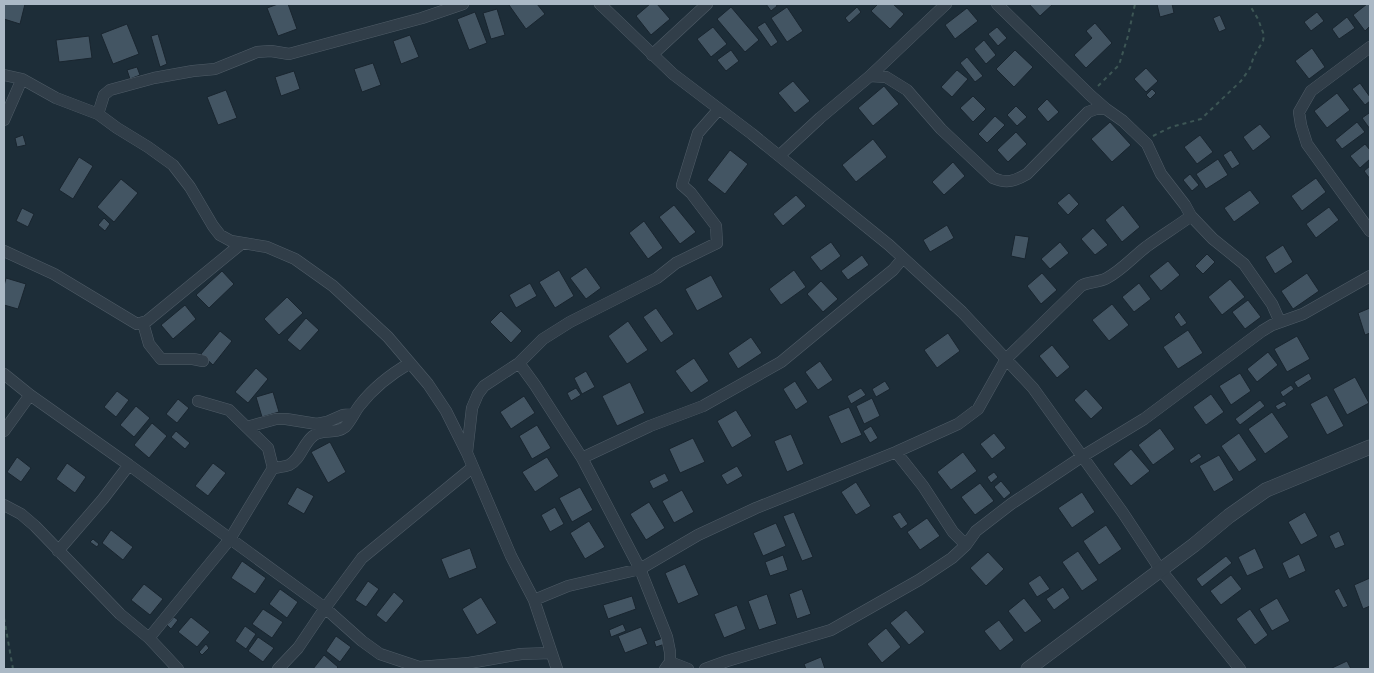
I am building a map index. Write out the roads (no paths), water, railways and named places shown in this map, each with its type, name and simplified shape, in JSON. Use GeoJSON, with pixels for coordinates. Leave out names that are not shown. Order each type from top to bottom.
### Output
{"type":"FeatureCollection","features":[{"type":"Feature","properties":{"kind":"street"},"geometry":{"type":"LineString","coordinates":[[98,114],[104,95],[110,90],[154,78],[215,69],[257,52],[271,51],[289,54],[422,18],[463,4]]}},
{"type":"Feature","properties":{"kind":"street"},"geometry":{"type":"LineString","coordinates":[[600,4],[672,74],[779,156],[903,258],[962,312],[1034,388],[1123,513],[1160,569],[1240,669]]}},
{"type":"Feature","properties":{"kind":"street"},"geometry":{"type":"LineString","coordinates":[[652,55],[707,4]]}},
{"type":"Feature","properties":{"kind":"street"},"geometry":{"type":"LineString","coordinates":[[779,156],[870,76],[946,4]]}},
{"type":"Feature","properties":{"kind":"street"},"geometry":{"type":"LineString","coordinates":[[997,4],[1090,95],[1123,121],[1147,144],[1161,174],[1186,205],[1191,216],[1213,239],[1244,264],[1272,304],[1280,322]]}},
{"type":"Feature","properties":{"kind":"street"},"geometry":{"type":"LineString","coordinates":[[1370,47],[1310,91],[1299,112],[1307,144],[1370,231]]}},
{"type":"Feature","properties":{"kind":"street"},"geometry":{"type":"LineString","coordinates":[[4,75],[22,79],[56,98],[98,114],[173,165],[190,187],[220,235],[241,244],[267,247],[283,253],[313,270],[388,337],[439,398],[467,453],[511,556],[534,600],[556,669]]}},
{"type":"Feature","properties":{"kind":"street"},"geometry":{"type":"LineString","coordinates":[[870,76],[886,77],[907,90],[941,129],[993,178],[1007,182],[1027,174],[1088,112],[1096,109],[1106,109]]}},
{"type":"Feature","properties":{"kind":"street"},"geometry":{"type":"LineString","coordinates":[[4,120],[22,79]]}},
{"type":"Feature","properties":{"kind":"street"},"geometry":{"type":"LineString","coordinates":[[467,453],[472,408],[484,386],[519,363],[543,339],[570,322],[657,278],[676,263],[717,243],[716,226],[691,193],[682,185],[698,133],[719,109]]}},
{"type":"Feature","properties":{"kind":"street"},"geometry":{"type":"LineString","coordinates":[[534,600],[568,586],[640,568],[698,535],[756,508],[896,452],[958,424],[978,409],[1006,359],[1081,286],[1088,282],[1106,279],[1191,216]]}},
{"type":"Feature","properties":{"kind":"street"},"geometry":{"type":"LineString","coordinates":[[4,252],[54,274],[137,324],[147,321],[241,244]]}},
{"type":"Feature","properties":{"kind":"street"},"geometry":{"type":"LineString","coordinates":[[582,458],[650,426],[703,406],[781,362],[893,270],[903,258]]}},
{"type":"Feature","properties":{"kind":"street"},"geometry":{"type":"LineString","coordinates":[[705,669],[735,664],[831,630],[919,580],[952,558],[966,545],[976,531],[1011,504],[1082,456],[1144,419],[1251,339],[1280,322],[1303,314],[1370,276]]}},
{"type":"Feature","properties":{"kind":"street"},"geometry":{"type":"LineString","coordinates":[[143,323],[149,344],[161,359],[193,359],[203,361]]}},
{"type":"Feature","properties":{"kind":"street"},"geometry":{"type":"LineString","coordinates":[[273,468],[289,465],[296,460],[313,435],[322,431],[339,431],[346,425],[373,390],[394,372],[410,363]]}},
{"type":"Feature","properties":{"kind":"street"},"geometry":{"type":"LineString","coordinates":[[519,363],[582,458],[640,568],[667,637],[670,652],[667,666],[688,669]]}},
{"type":"Feature","properties":{"kind":"street"},"geometry":{"type":"LineString","coordinates":[[4,374],[30,395],[325,608],[362,641],[380,654],[419,667],[469,663],[521,654],[551,653]]}},
{"type":"Feature","properties":{"kind":"street"},"geometry":{"type":"LineString","coordinates":[[4,431],[30,395]]}},
{"type":"Feature","properties":{"kind":"street"},"geometry":{"type":"LineString","coordinates":[[149,638],[230,539],[273,468],[268,448],[229,410],[198,401]]}},
{"type":"Feature","properties":{"kind":"street"},"geometry":{"type":"LineString","coordinates":[[247,427],[281,419],[316,424],[327,422],[343,415],[354,414]]}},
{"type":"Feature","properties":{"kind":"street"},"geometry":{"type":"LineString","coordinates":[[1028,669],[1266,490],[1370,448]]}},
{"type":"Feature","properties":{"kind":"street"},"geometry":{"type":"LineString","coordinates":[[896,452],[923,486],[953,532],[966,545]]}},
{"type":"Feature","properties":{"kind":"street"},"geometry":{"type":"LineString","coordinates":[[58,551],[98,506],[129,465]]}},
{"type":"Feature","properties":{"kind":"street"},"geometry":{"type":"LineString","coordinates":[[278,669],[298,648],[362,558],[473,466]]}},
{"type":"Feature","properties":{"kind":"street"},"geometry":{"type":"LineString","coordinates":[[4,505],[21,514],[35,526],[120,614],[149,638],[178,669]]}}]}
